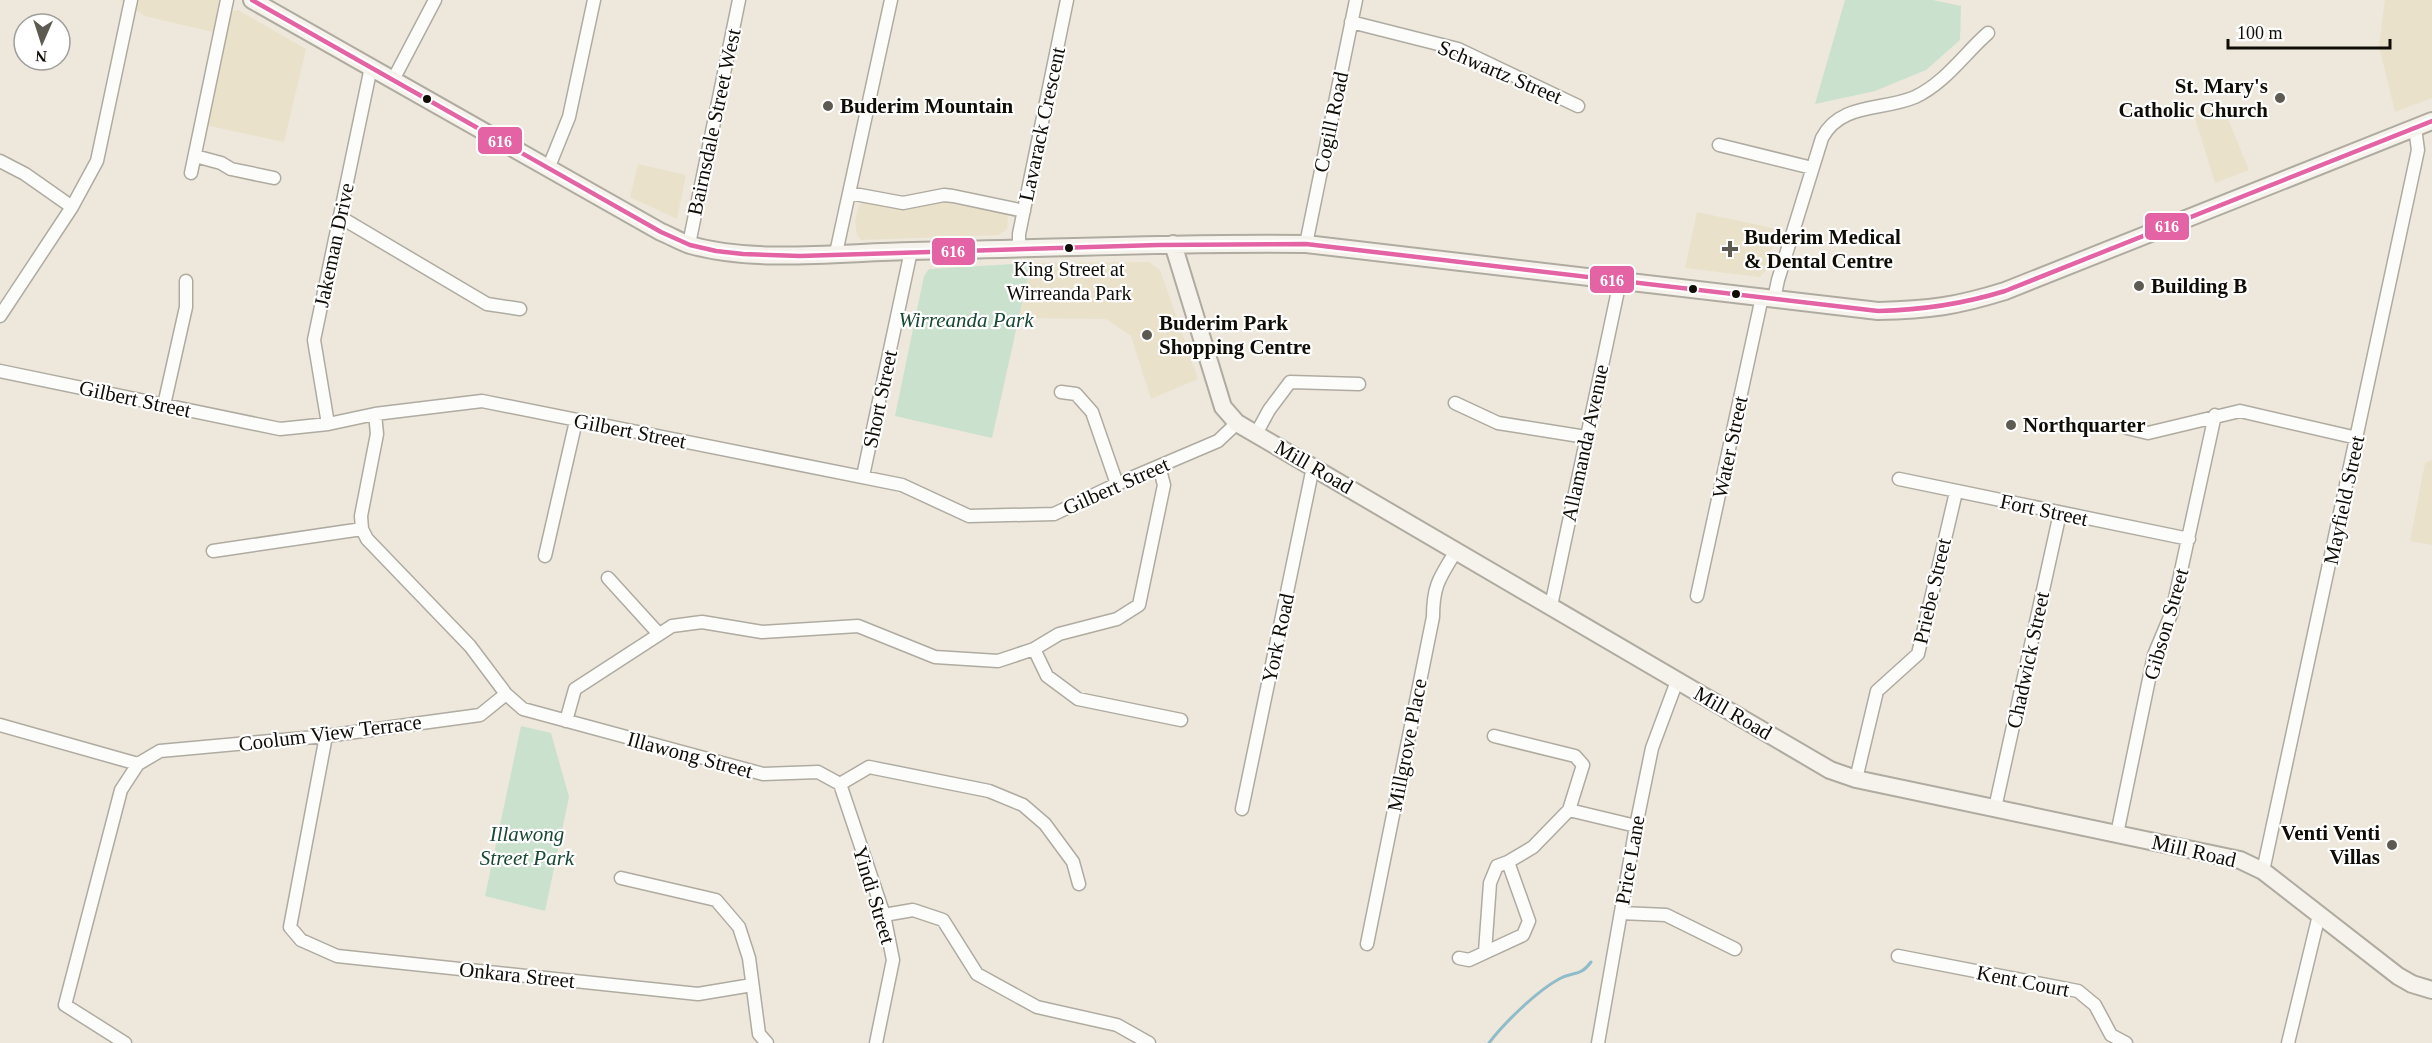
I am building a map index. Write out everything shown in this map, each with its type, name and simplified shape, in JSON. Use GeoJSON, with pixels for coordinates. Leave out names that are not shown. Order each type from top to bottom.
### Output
{"type":"FeatureCollection","features":[{"type":"Feature","properties":{"kind":"main road"},"geometry":{"type":"LineString","coordinates":[[252,0],[661,232],[689,244],[724,252],[771,255],[1173,244],[1306,244],[1878,311],[1918,310],[1966,303],[2016,286],[2432,121]]}},
{"type":"Feature","properties":{"kind":"main road","name":"Mill Road"},"geometry":{"type":"LineString","coordinates":[[1173,244],[1223,407],[1237,423],[1830,770],[1856,779],[2240,860],[2263,871],[2398,976],[2412,984],[2432,990]]}},
{"type":"Feature","properties":{"kind":"street"},"geometry":{"type":"LineString","coordinates":[[0,316],[72,207],[97,161],[130,0]]}},
{"type":"Feature","properties":{"kind":"street"},"geometry":{"type":"LineString","coordinates":[[191,173],[227,0]]}},
{"type":"Feature","properties":{"kind":"street"},"geometry":{"type":"LineString","coordinates":[[393,80],[435,0]]}},
{"type":"Feature","properties":{"kind":"street"},"geometry":{"type":"LineString","coordinates":[[548,169],[569,117],[594,0]]}},
{"type":"Feature","properties":{"kind":"street","name":"Bairnsdale Street West"},"geometry":{"type":"LineString","coordinates":[[689,244],[739,0]]}},
{"type":"Feature","properties":{"kind":"street"},"geometry":{"type":"LineString","coordinates":[[836,253],[891,0]]}},
{"type":"Feature","properties":{"kind":"street","name":"Lavarack Crescent"},"geometry":{"type":"LineString","coordinates":[[1019,248],[1019,234],[1067,0]]}},
{"type":"Feature","properties":{"kind":"street","name":"Cogill Road"},"geometry":{"type":"LineString","coordinates":[[1306,244],[1356,0]]}},
{"type":"Feature","properties":{"kind":"street","name":"Schwartz Street"},"geometry":{"type":"LineString","coordinates":[[1352,22],[1458,49],[1578,106]]}},
{"type":"Feature","properties":{"kind":"street","name":"Water Street"},"geometry":{"type":"LineString","coordinates":[[1697,596],[1768,298],[1778,280],[1822,138],[1835,121],[1846,114],[1901,102],[1927,91],[1988,33]]}},
{"type":"Feature","properties":{"kind":"street","name":"Jakeman Drive"},"geometry":{"type":"LineString","coordinates":[[328,424],[314,340],[371,68]]}},
{"type":"Feature","properties":{"kind":"street","name":"Mayfield Street"},"geometry":{"type":"LineString","coordinates":[[2263,871],[2418,150],[2415,128]]}},
{"type":"Feature","properties":{"kind":"street"},"geometry":{"type":"LineString","coordinates":[[1719,145],[1812,168]]}},
{"type":"Feature","properties":{"kind":"street"},"geometry":{"type":"LineString","coordinates":[[195,156],[222,163],[231,169],[274,178]]}},
{"type":"Feature","properties":{"kind":"street"},"geometry":{"type":"LineString","coordinates":[[0,161],[25,174],[72,207]]}},
{"type":"Feature","properties":{"kind":"street"},"geometry":{"type":"LineString","coordinates":[[849,193],[903,203],[945,195],[1024,211]]}},
{"type":"Feature","properties":{"kind":"street"},"geometry":{"type":"LineString","coordinates":[[340,217],[487,304],[520,309]]}},
{"type":"Feature","properties":{"kind":"street","name":"Short Street"},"geometry":{"type":"LineString","coordinates":[[863,476],[911,251]]}},
{"type":"Feature","properties":{"kind":"street"},"geometry":{"type":"LineString","coordinates":[[164,405],[186,307],[186,281]]}},
{"type":"Feature","properties":{"kind":"street","name":"Allamanda Avenue"},"geometry":{"type":"LineString","coordinates":[[1551,606],[1620,281]]}},
{"type":"Feature","properties":{"kind":"street","name":"Gilbert Street"},"geometry":{"type":"LineString","coordinates":[[0,371],[280,429],[328,424],[375,414],[482,401],[902,485],[969,516],[1054,514],[1218,441],[1237,423]]}},
{"type":"Feature","properties":{"kind":"street"},"geometry":{"type":"LineString","coordinates":[[1256,434],[1269,410],[1290,382],[1359,384]]}},
{"type":"Feature","properties":{"kind":"street"},"geometry":{"type":"LineString","coordinates":[[1061,392],[1076,394],[1092,412],[1118,484]]}},
{"type":"Feature","properties":{"kind":"street"},"geometry":{"type":"LineString","coordinates":[[1455,403],[1498,423],[1586,437]]}},
{"type":"Feature","properties":{"kind":"street"},"geometry":{"type":"LineString","coordinates":[[2127,428],[2148,433],[2215,415],[2240,411],[2357,438]]}},
{"type":"Feature","properties":{"kind":"street"},"geometry":{"type":"LineString","coordinates":[[375,414],[377,434],[361,516],[362,529],[367,539],[470,646],[506,694]]}},
{"type":"Feature","properties":{"kind":"street","name":"Gibson Street"},"geometry":{"type":"LineString","coordinates":[[2117,834],[2154,655],[2172,612],[2215,415]]}},
{"type":"Feature","properties":{"kind":"street"},"geometry":{"type":"LineString","coordinates":[[545,556],[576,421]]}},
{"type":"Feature","properties":{"kind":"street"},"geometry":{"type":"LineString","coordinates":[[566,721],[574,689],[672,626],[702,622],[762,632],[858,626],[935,657],[998,661],[1034,649],[1059,634],[1117,619],[1139,605],[1164,485],[1159,466]]}},
{"type":"Feature","properties":{"kind":"street","name":"York Road"},"geometry":{"type":"LineString","coordinates":[[1242,809],[1313,467]]}},
{"type":"Feature","properties":{"kind":"street","name":"Fort Street"},"geometry":{"type":"LineString","coordinates":[[1899,479],[2189,539]]}},
{"type":"Feature","properties":{"kind":"street","name":"Priebe Street"},"geometry":{"type":"LineString","coordinates":[[1856,779],[1877,691],[1918,654],[1956,492]]}},
{"type":"Feature","properties":{"kind":"street","name":"Chadwick Street"},"geometry":{"type":"LineString","coordinates":[[1995,808],[2060,513]]}},
{"type":"Feature","properties":{"kind":"street"},"geometry":{"type":"LineString","coordinates":[[213,551],[362,529]]}},
{"type":"Feature","properties":{"kind":"street","name":"Millgrove Place"},"geometry":{"type":"LineString","coordinates":[[1367,944],[1433,616],[1433,596],[1436,584],[1456,550]]}},
{"type":"Feature","properties":{"kind":"street"},"geometry":{"type":"LineString","coordinates":[[608,578],[658,633]]}},
{"type":"Feature","properties":{"kind":"street"},"geometry":{"type":"LineString","coordinates":[[1034,649],[1047,676],[1078,699],[1181,720]]}},
{"type":"Feature","properties":{"kind":"street","name":"Price Lane"},"geometry":{"type":"LineString","coordinates":[[1598,1043],[1652,748],[1677,681]]}},
{"type":"Feature","properties":{"kind":"street","name":"Illawong Street"},"geometry":{"type":"LineString","coordinates":[[506,694],[523,709],[566,721],[763,774],[818,772],[840,784]]}},
{"type":"Feature","properties":{"kind":"street","name":"Coolum View Terrace"},"geometry":{"type":"LineString","coordinates":[[125,1043],[65,1005],[121,790],[138,764],[160,751],[326,736],[480,715],[506,694]]}},
{"type":"Feature","properties":{"kind":"street"},"geometry":{"type":"LineString","coordinates":[[0,725],[138,764]]}},
{"type":"Feature","properties":{"kind":"street","name":"Onkara Street"},"geometry":{"type":"LineString","coordinates":[[326,736],[290,927],[302,940],[337,956],[698,994],[752,985]]}},
{"type":"Feature","properties":{"kind":"street"},"geometry":{"type":"LineString","coordinates":[[1485,952],[1490,883],[1497,866],[1533,848],[1569,810],[1583,765],[1575,756],[1494,736]]}},
{"type":"Feature","properties":{"kind":"street"},"geometry":{"type":"LineString","coordinates":[[840,784],[869,767],[989,791],[1023,805],[1045,824],[1073,862],[1079,884]]}},
{"type":"Feature","properties":{"kind":"street","name":"Yindi Street"},"geometry":{"type":"LineString","coordinates":[[840,784],[884,915],[893,960],[876,1043]]}},
{"type":"Feature","properties":{"kind":"street"},"geometry":{"type":"LineString","coordinates":[[1569,810],[1636,826]]}},
{"type":"Feature","properties":{"kind":"street"},"geometry":{"type":"LineString","coordinates":[[1460,958],[1469,960],[1524,935],[1529,921],[1508,862]]}},
{"type":"Feature","properties":{"kind":"street"},"geometry":{"type":"LineString","coordinates":[[621,878],[716,900],[739,927],[749,958],[759,1034],[767,1043]]}},
{"type":"Feature","properties":{"kind":"street"},"geometry":{"type":"LineString","coordinates":[[884,915],[913,910],[943,920],[977,974],[1037,1007],[1117,1025],[1149,1043]]}},
{"type":"Feature","properties":{"kind":"street"},"geometry":{"type":"LineString","coordinates":[[1621,913],[1666,915],[1735,949]]}},
{"type":"Feature","properties":{"kind":"street"},"geometry":{"type":"LineString","coordinates":[[2288,1043],[2319,915]]}},
{"type":"Feature","properties":{"kind":"street","name":"Kent Court"},"geometry":{"type":"LineString","coordinates":[[1898,956],[2078,991],[2095,1005],[2109,1039],[2126,1043]]}},
{"type":"Feature","properties":{"kind":"shaded area"},"geometry":{"type":"Polygon","coordinates":[[[120,0],[219,0],[213,32],[145,16],[120,0]]]}},
{"type":"Feature","properties":{"kind":"shaded area"},"geometry":{"type":"Polygon","coordinates":[[[2385,0],[2432,0],[2432,98],[2395,112],[2379,46],[2385,0]]]}},
{"type":"Feature","properties":{"kind":"shaded area"},"geometry":{"type":"Polygon","coordinates":[[[238,10],[306,49],[284,142],[205,125],[230,17],[233,11],[238,10]]]}},
{"type":"Feature","properties":{"kind":"shaded area"},"geometry":{"type":"Polygon","coordinates":[[[2223,107],[2249,170],[2215,183],[2194,115],[2223,107]]]}},
{"type":"Feature","properties":{"kind":"shaded area"},"geometry":{"type":"Polygon","coordinates":[[[638,164],[686,175],[677,219],[630,197],[638,164]]]}},
{"type":"Feature","properties":{"kind":"shaded area"},"geometry":{"type":"Polygon","coordinates":[[[940,202],[1008,214],[1007,229],[999,235],[861,240],[857,235],[855,221],[859,206],[863,203],[906,209],[940,202]]]}},
{"type":"Feature","properties":{"kind":"shaded area","name":"Buderim Medical & Dental Centre"},"geometry":{"type":"Polygon","coordinates":[[[1697,212],[1777,229],[1767,269],[1760,277],[1685,268],[1697,212]]]}},
{"type":"Feature","properties":{"kind":"shaded area"},"geometry":{"type":"Polygon","coordinates":[[[1149,262],[1160,270],[1198,379],[1151,399],[1131,336],[1106,319],[1019,318],[1031,263],[1149,262]]]}},
{"type":"Feature","properties":{"kind":"shaded area"},"geometry":{"type":"Polygon","coordinates":[[[2432,460],[2432,545],[2410,541],[2425,463],[2432,460]]]}},
{"type":"Feature","properties":{"kind":"green space"},"geometry":{"type":"Polygon","coordinates":[[[1845,0],[1933,0],[1961,6],[1960,40],[1926,70],[1875,91],[1815,104],[1845,0]]]}},
{"type":"Feature","properties":{"kind":"green space","name":"Wirreanda Park"},"geometry":{"type":"Polygon","coordinates":[[[1031,263],[992,438],[895,416],[924,276],[929,269],[1031,263]]]}},
{"type":"Feature","properties":{"kind":"green space","name":"Illawong Street Park"},"geometry":{"type":"Polygon","coordinates":[[[521,726],[551,733],[569,797],[545,911],[485,896],[521,726]]]}},
{"type":"Feature","properties":{"kind":"waterway"},"geometry":{"type":"LineString","coordinates":[[1489,1043],[1512,1017],[1541,991],[1559,979],[1580,972],[1591,962]]}},
{"type":"Feature","properties":{"kind":"transit line","name":"616"},"geometry":{"type":"LineString","coordinates":[[252,0],[661,232],[690,245],[743,254],[800,256],[1158,245],[1306,244],[1878,311],[1910,309],[1958,303],[2005,291],[2432,121]]}},
{"type":"Feature","properties":{"kind":"place","name":"St. Mary's Catholic Church"},"geometry":{"type":"Point","coordinates":[2280,98]}},
{"type":"Feature","properties":{"kind":"place","name":"Buderim Mountain"},"geometry":{"type":"Point","coordinates":[828,106]}},
{"type":"Feature","properties":{"kind":"place","name":"King Street at Wirreanda Park"},"geometry":{"type":"Point","coordinates":[1069,248]}},
{"type":"Feature","properties":{"kind":"place","name":"Buderim Medical & Dental Centre"},"geometry":{"type":"Point","coordinates":[1730,249]}},
{"type":"Feature","properties":{"kind":"place","name":"Building B"},"geometry":{"type":"Point","coordinates":[2139,286]}},
{"type":"Feature","properties":{"kind":"place","name":"Buderim Park Shopping Centre"},"geometry":{"type":"Point","coordinates":[1147,335]}},
{"type":"Feature","properties":{"kind":"place","name":"Northquarter"},"geometry":{"type":"Point","coordinates":[2011,425]}},
{"type":"Feature","properties":{"kind":"place","name":"Venti Venti Villas"},"geometry":{"type":"Point","coordinates":[2392,845]}}]}
